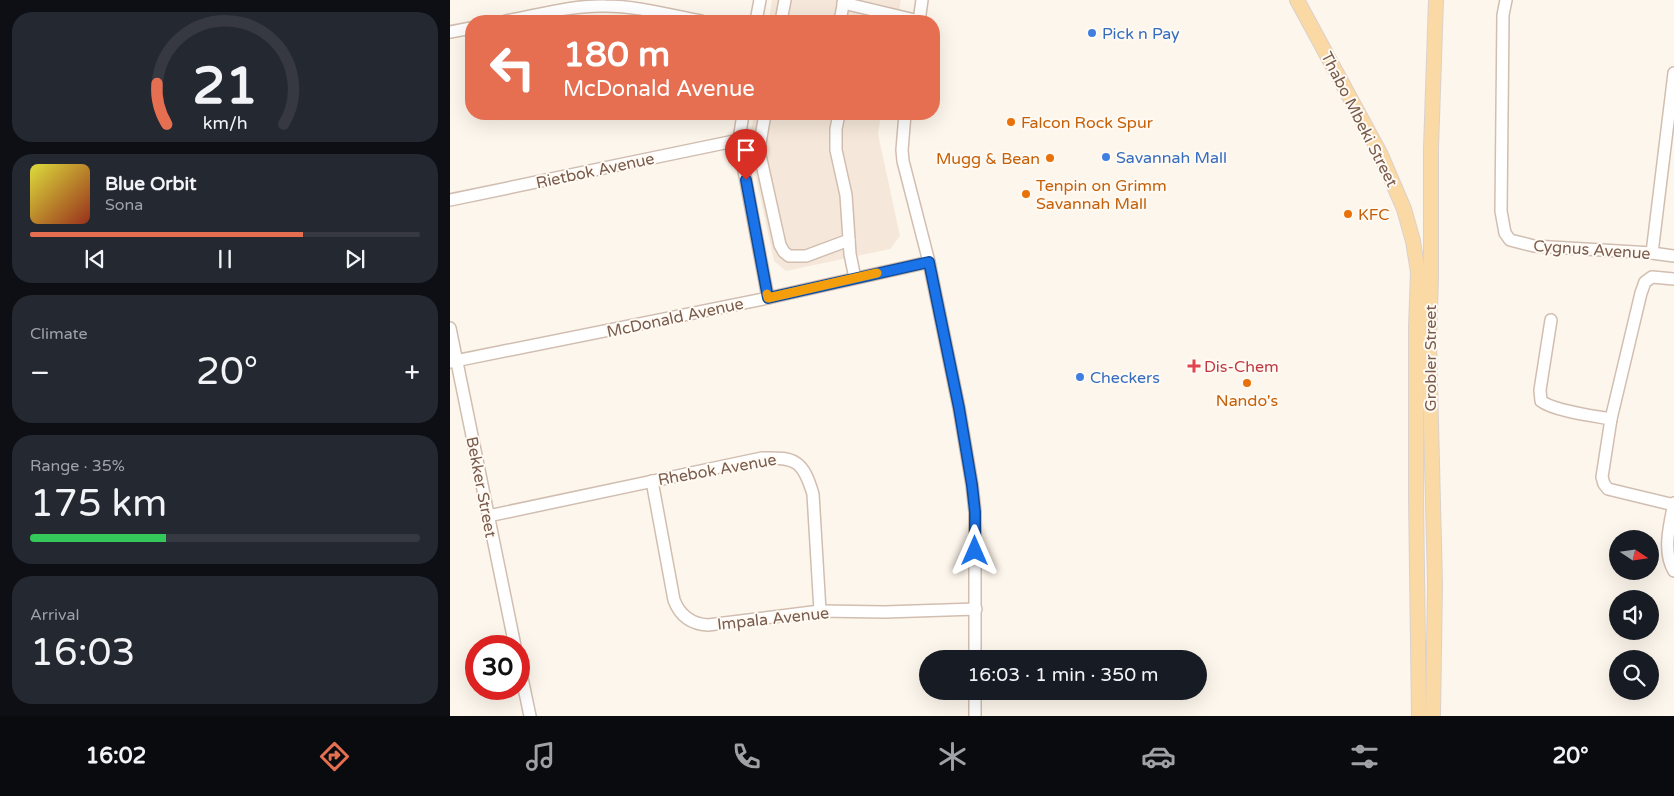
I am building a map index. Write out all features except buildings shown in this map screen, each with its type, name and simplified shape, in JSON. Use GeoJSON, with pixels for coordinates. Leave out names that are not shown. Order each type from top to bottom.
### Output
{"type":"FeatureCollection","features":[{"type":"Feature","properties":{"kind":"main road","name":"Thabo Mbeki Street"},"geometry":{"type":"LineString","coordinates":[[1297,0],[1380,153],[1404,209],[1413,241],[1418,272]]}},
{"type":"Feature","properties":{"kind":"main road","name":"Grobler Street"},"geometry":{"type":"LineString","coordinates":[[1433,716],[1435,584],[1429,360],[1431,149],[1436,0]]}},
{"type":"Feature","properties":{"kind":"main road"},"geometry":{"type":"LineString","coordinates":[[1429,360],[1423,345],[1418,272],[1426,174],[1431,149]]}},
{"type":"Feature","properties":{"kind":"main road","name":"Grobler Street"},"geometry":{"type":"LineString","coordinates":[[1418,272],[1416,327],[1416,497],[1419,716]]}},
{"type":"Feature","properties":{"kind":"street"},"geometry":{"type":"LineString","coordinates":[[757,15],[760,0]]}},
{"type":"Feature","properties":{"kind":"street"},"geometry":{"type":"LineString","coordinates":[[782,15],[785,0]]}},
{"type":"Feature","properties":{"kind":"street"},"geometry":{"type":"LineString","coordinates":[[920,15],[922,0]]}},
{"type":"Feature","properties":{"kind":"street","name":"Cygnus Avenue"},"geometry":{"type":"LineString","coordinates":[[1506,0],[1503,15],[1501,211],[1505,234],[1515,243],[1545,248],[1652,253],[1674,256]]}},
{"type":"Feature","properties":{"kind":"street"},"geometry":{"type":"LineString","coordinates":[[841,15],[844,2],[895,15]]}},
{"type":"Feature","properties":{"kind":"street"},"geometry":{"type":"LineString","coordinates":[[538,15],[586,6],[620,6],[668,15]]}},
{"type":"Feature","properties":{"kind":"street"},"geometry":{"type":"LineString","coordinates":[[450,32],[465,29]]}},
{"type":"Feature","properties":{"kind":"street"},"geometry":{"type":"LineString","coordinates":[[1652,253],[1674,73]]}},
{"type":"Feature","properties":{"kind":"street"},"geometry":{"type":"LineString","coordinates":[[742,120],[739,140],[768,298]]}},
{"type":"Feature","properties":{"kind":"street"},"geometry":{"type":"LineString","coordinates":[[764,120],[760,155],[780,245],[784,252],[788,256],[806,256],[849,240]]}},
{"type":"Feature","properties":{"kind":"street"},"geometry":{"type":"LineString","coordinates":[[837,120],[835,140],[846,195],[850,254],[855,278]]}},
{"type":"Feature","properties":{"kind":"street"},"geometry":{"type":"LineString","coordinates":[[904,120],[903,162],[929,262],[959,408],[972,485],[975,512],[975,650]]}},
{"type":"Feature","properties":{"kind":"street","name":"Rietbok Avenue"},"geometry":{"type":"LineString","coordinates":[[450,200],[739,140]]}},
{"type":"Feature","properties":{"kind":"street","name":"McDonald Avenue"},"geometry":{"type":"LineString","coordinates":[[454,362],[768,298],[929,262]]}},
{"type":"Feature","properties":{"kind":"street"},"geometry":{"type":"LineString","coordinates":[[1674,278],[1652,277],[1643,288],[1612,419],[1602,478],[1608,489],[1674,504],[1668,541],[1669,557],[1674,570]]}},
{"type":"Feature","properties":{"kind":"street"},"geometry":{"type":"LineString","coordinates":[[1551,320],[1540,390],[1542,401],[1558,408],[1612,419]]}},
{"type":"Feature","properties":{"kind":"street","name":"Bekker Street"},"geometry":{"type":"LineString","coordinates":[[450,328],[454,362],[513,635]]}},
{"type":"Feature","properties":{"kind":"street","name":"Rhebok Avenue"},"geometry":{"type":"LineString","coordinates":[[488,516],[762,458],[784,457],[794,461],[802,468],[809,480],[813,494],[820,611]]}},
{"type":"Feature","properties":{"kind":"street","name":"Impala Avenue"},"geometry":{"type":"LineString","coordinates":[[652,481],[677,609],[684,617],[700,625],[708,626],[820,611],[885,612],[976,609]]}},
{"type":"Feature","properties":{"kind":"street"},"geometry":{"type":"LineString","coordinates":[[527,700],[530,716]]}},
{"type":"Feature","properties":{"kind":"street"},"geometry":{"type":"LineString","coordinates":[[975,700],[975,716]]}},
{"type":"Feature","properties":{"kind":"shaded area"},"geometry":{"type":"Polygon","coordinates":[[[772,0],[901,0],[898,15],[770,15],[772,0]]]}},
{"type":"Feature","properties":{"kind":"shaded area"},"geometry":{"type":"Polygon","coordinates":[[[753,120],[880,120],[878,134],[900,236],[890,249],[786,271],[774,261],[749,145],[753,120]]]}},
{"type":"Feature","properties":{"kind":"slow traffic"},"geometry":{"type":"LineString","coordinates":[[767,294],[768,298],[877,273]]}},
{"type":"Feature","properties":{"kind":"place","name":"Pick n Pay"},"geometry":{"type":"Point","coordinates":[1092,33]}},
{"type":"Feature","properties":{"kind":"place","name":"Falcon Rock Spur"},"geometry":{"type":"Point","coordinates":[1011,122]}},
{"type":"Feature","properties":{"kind":"place","name":"Savannah Mall"},"geometry":{"type":"Point","coordinates":[1106,157]}},
{"type":"Feature","properties":{"kind":"place","name":"Mugg & Bean"},"geometry":{"type":"Point","coordinates":[1050,158]}},
{"type":"Feature","properties":{"kind":"place","name":"Tenpin on Grimm Savannah Mall"},"geometry":{"type":"Point","coordinates":[1026,194]}},
{"type":"Feature","properties":{"kind":"place","name":"KFC"},"geometry":{"type":"Point","coordinates":[1348,214]}},
{"type":"Feature","properties":{"kind":"place","name":"Dis-Chem"},"geometry":{"type":"Point","coordinates":[1194,366]}},
{"type":"Feature","properties":{"kind":"place","name":"Checkers"},"geometry":{"type":"Point","coordinates":[1080,377]}},
{"type":"Feature","properties":{"kind":"place","name":"Nando's"},"geometry":{"type":"Point","coordinates":[1247,383]}},
{"type":"Feature","properties":{"kind":"route"},"geometry":{"type":"LineString","coordinates":[[746,180],[768,298],[929,262],[959,408],[972,485],[975,512],[975,551]]}}]}
